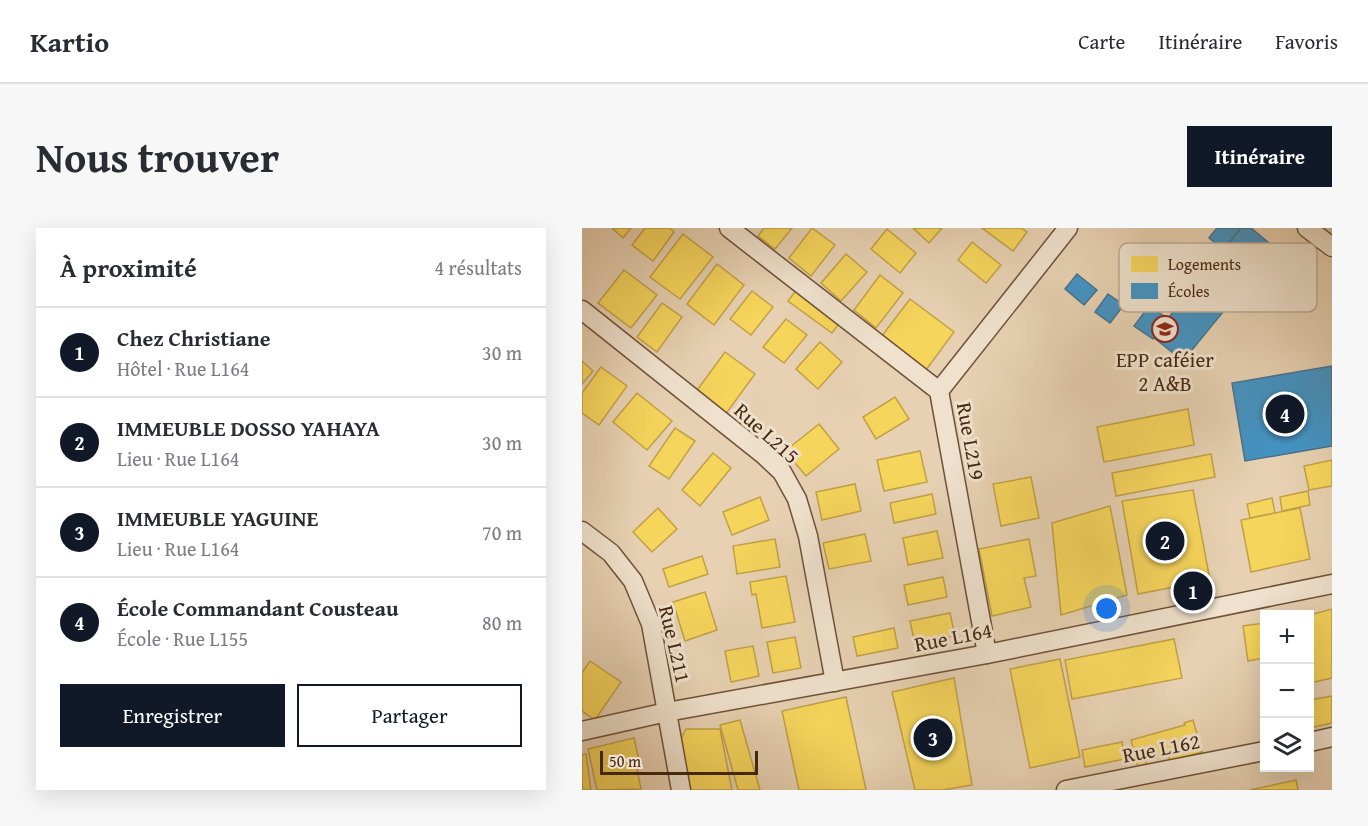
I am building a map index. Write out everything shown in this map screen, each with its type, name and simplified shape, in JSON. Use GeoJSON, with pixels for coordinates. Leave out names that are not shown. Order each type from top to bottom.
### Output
{"type":"FeatureCollection","features":[{"type":"Feature","properties":{"kind":"street","name":"Rue L219"},"geometry":{"type":"LineString","coordinates":[[729,228],[939,391],[987,654]]}},
{"type":"Feature","properties":{"kind":"street"},"geometry":{"type":"LineString","coordinates":[[1307,228],[1332,247]]}},
{"type":"Feature","properties":{"kind":"street"},"geometry":{"type":"LineString","coordinates":[[939,391],[1065,229]]}},
{"type":"Feature","properties":{"kind":"street","name":"Rue L215"},"geometry":{"type":"LineString","coordinates":[[582,310],[764,455],[782,472],[797,500],[808,536],[835,682]]}},
{"type":"Feature","properties":{"kind":"street","name":"Rue L211"},"geometry":{"type":"LineString","coordinates":[[582,531],[611,553],[633,581],[651,624],[681,790]]}},
{"type":"Feature","properties":{"kind":"street","name":"Rue L164"},"geometry":{"type":"LineString","coordinates":[[582,731],[667,712],[987,654],[1332,584]]}},
{"type":"Feature","properties":{"kind":"street"},"geometry":{"type":"LineString","coordinates":[[1314,741],[1332,737]]}},
{"type":"Feature","properties":{"kind":"street","name":"Rue L162"},"geometry":{"type":"LineString","coordinates":[[1066,790],[1260,752]]}},
{"type":"Feature","properties":{"kind":"building: Logements"},"geometry":{"type":"Polygon","coordinates":[[[612,228],[631,228],[623,238],[612,228]]]}},
{"type":"Feature","properties":{"kind":"building: Logements"},"geometry":{"type":"Polygon","coordinates":[[[645,228],[670,228],[674,232],[653,261],[632,245],[645,228]]]}},
{"type":"Feature","properties":{"kind":"building: Logements"},"geometry":{"type":"Polygon","coordinates":[[[764,228],[792,228],[775,249],[758,236],[764,228]]]}},
{"type":"Feature","properties":{"kind":"building: Logements"},"geometry":{"type":"Polygon","coordinates":[[[812,228],[835,245],[811,276],[789,258],[812,228]]]}},
{"type":"Feature","properties":{"kind":"building: Logements"},"geometry":{"type":"Polygon","coordinates":[[[913,228],[942,228],[929,243],[913,228]]]}},
{"type":"Feature","properties":{"kind":"building: Logements"},"geometry":{"type":"Polygon","coordinates":[[[982,228],[1021,228],[1027,232],[1013,251],[982,228]]]}},
{"type":"Feature","properties":{"kind":"building: Logements"},"geometry":{"type":"Polygon","coordinates":[[[887,229],[916,253],[900,273],[871,249],[887,229]]]}},
{"type":"Feature","properties":{"kind":"building: Logements"},"geometry":{"type":"Polygon","coordinates":[[[683,234],[713,257],[680,299],[650,277],[683,234]]]}},
{"type":"Feature","properties":{"kind":"building: Logements"},"geometry":{"type":"Polygon","coordinates":[[[972,242],[1001,265],[986,283],[958,260],[972,242]]]}},
{"type":"Feature","properties":{"kind":"building: Logements"},"geometry":{"type":"Polygon","coordinates":[[[846,254],[867,272],[841,301],[821,283],[846,254]]]}},
{"type":"Feature","properties":{"kind":"building: Logements"},"geometry":{"type":"Polygon","coordinates":[[[717,264],[744,285],[714,325],[687,304],[717,264]]]}},
{"type":"Feature","properties":{"kind":"building: Logements"},"geometry":{"type":"Polygon","coordinates":[[[624,270],[657,295],[631,328],[598,303],[624,270]]]}},
{"type":"Feature","properties":{"kind":"building: Logements"},"geometry":{"type":"Polygon","coordinates":[[[880,275],[903,293],[876,328],[854,310],[880,275]]]}},
{"type":"Feature","properties":{"kind":"building: Logements"},"geometry":{"type":"Polygon","coordinates":[[[797,289],[841,321],[832,333],[788,301],[797,289]]]}},
{"type":"Feature","properties":{"kind":"building: Logements"},"geometry":{"type":"Polygon","coordinates":[[[752,291],[773,307],[751,335],[730,319],[752,291]]]}},
{"type":"Feature","properties":{"kind":"building: Logements"},"geometry":{"type":"Polygon","coordinates":[[[910,299],[954,332],[926,370],[881,337],[910,299]]]}},
{"type":"Feature","properties":{"kind":"building: Logements"},"geometry":{"type":"Polygon","coordinates":[[[662,303],[682,317],[657,352],[637,337],[662,303]]]}},
{"type":"Feature","properties":{"kind":"building: Logements"},"geometry":{"type":"Polygon","coordinates":[[[786,319],[807,335],[784,363],[763,347],[786,319]]]}},
{"type":"Feature","properties":{"kind":"building: Logements"},"geometry":{"type":"Polygon","coordinates":[[[820,342],[842,362],[818,389],[796,369],[820,342]]]}},
{"type":"Feature","properties":{"kind":"building: Logements"},"geometry":{"type":"Polygon","coordinates":[[[725,352],[755,374],[725,415],[695,393],[725,352]]]}},
{"type":"Feature","properties":{"kind":"building: Logements"},"geometry":{"type":"Polygon","coordinates":[[[582,361],[593,371],[582,384],[582,361]]]}},
{"type":"Feature","properties":{"kind":"building: Logements"},"geometry":{"type":"Polygon","coordinates":[[[601,367],[627,386],[599,425],[582,413],[582,393],[601,367]]]}},
{"type":"Feature","properties":{"kind":"building: Logements"},"geometry":{"type":"Polygon","coordinates":[[[637,393],[672,421],[647,450],[613,422],[637,393]]]}},
{"type":"Feature","properties":{"kind":"building: Logements"},"geometry":{"type":"Polygon","coordinates":[[[895,397],[909,419],[876,439],[863,417],[895,397]]]}},
{"type":"Feature","properties":{"kind":"building: Logements"},"geometry":{"type":"Polygon","coordinates":[[[1188,409],[1194,445],[1104,462],[1097,427],[1188,409]]]}},
{"type":"Feature","properties":{"kind":"building: Logements"},"geometry":{"type":"Polygon","coordinates":[[[819,424],[839,449],[806,476],[785,451],[819,424]]]}},
{"type":"Feature","properties":{"kind":"building: Logements"},"geometry":{"type":"Polygon","coordinates":[[[675,428],[695,441],[669,479],[649,466],[675,428]]]}},
{"type":"Feature","properties":{"kind":"building: Logements"},"geometry":{"type":"Polygon","coordinates":[[[920,451],[927,482],[884,491],[877,460],[920,451]]]}},
{"type":"Feature","properties":{"kind":"building: Logements"},"geometry":{"type":"Polygon","coordinates":[[[713,453],[731,468],[700,506],[682,490],[713,453]]]}},
{"type":"Feature","properties":{"kind":"building: Logements"},"geometry":{"type":"Polygon","coordinates":[[[1211,454],[1215,477],[1116,496],[1112,473],[1211,454]]]}},
{"type":"Feature","properties":{"kind":"building: Logements"},"geometry":{"type":"Polygon","coordinates":[[[1332,460],[1332,486],[1309,490],[1304,466],[1332,460]]]}},
{"type":"Feature","properties":{"kind":"building: Logements"},"geometry":{"type":"Polygon","coordinates":[[[1031,477],[1039,518],[1001,526],[993,484],[1031,477]]]}},
{"type":"Feature","properties":{"kind":"building: Logements"},"geometry":{"type":"Polygon","coordinates":[[[855,484],[861,511],[822,520],[816,492],[855,484]]]}},
{"type":"Feature","properties":{"kind":"building: Logements"},"geometry":{"type":"Polygon","coordinates":[[[1193,490],[1210,580],[1138,594],[1122,501],[1193,490]]]}},
{"type":"Feature","properties":{"kind":"building: Logements"},"geometry":{"type":"Polygon","coordinates":[[[1308,491],[1310,505],[1282,511],[1280,497],[1308,491]]]}},
{"type":"Feature","properties":{"kind":"building: Logements"},"geometry":{"type":"Polygon","coordinates":[[[932,494],[936,514],[894,523],[890,503],[932,494]]]}},
{"type":"Feature","properties":{"kind":"building: Logements"},"geometry":{"type":"Polygon","coordinates":[[[760,497],[769,520],[732,535],[723,512],[760,497]]]}},
{"type":"Feature","properties":{"kind":"building: Logements"},"geometry":{"type":"Polygon","coordinates":[[[1272,498],[1275,513],[1250,518],[1247,504],[1272,498]]]}},
{"type":"Feature","properties":{"kind":"building: Logements"},"geometry":{"type":"Polygon","coordinates":[[[1110,506],[1127,595],[1061,615],[1052,523],[1110,506]]]}},
{"type":"Feature","properties":{"kind":"building: Logements"},"geometry":{"type":"Polygon","coordinates":[[[658,508],[677,529],[652,552],[633,532],[658,508]]]}},
{"type":"Feature","properties":{"kind":"building: Logements"},"geometry":{"type":"Polygon","coordinates":[[[1300,508],[1310,559],[1251,572],[1241,520],[1300,508]]]}},
{"type":"Feature","properties":{"kind":"building: Logements"},"geometry":{"type":"Polygon","coordinates":[[[937,531],[943,558],[908,565],[903,538],[937,531]]]}},
{"type":"Feature","properties":{"kind":"building: Logements"},"geometry":{"type":"Polygon","coordinates":[[[865,534],[871,561],[829,569],[823,543],[865,534]]]}},
{"type":"Feature","properties":{"kind":"building: Logements"},"geometry":{"type":"Polygon","coordinates":[[[775,539],[780,567],[737,574],[733,546],[775,539]]]}},
{"type":"Feature","properties":{"kind":"building: Logements"},"geometry":{"type":"Polygon","coordinates":[[[1029,539],[1036,576],[1024,578],[1031,607],[992,616],[979,549],[1029,539]]]}},
{"type":"Feature","properties":{"kind":"building: Logements"},"geometry":{"type":"Polygon","coordinates":[[[702,556],[708,574],[669,587],[663,569],[702,556]]]}},
{"type":"Feature","properties":{"kind":"building: Logements"},"geometry":{"type":"Polygon","coordinates":[[[786,576],[795,622],[762,628],[756,594],[752,595],[750,582],[786,576]]]}},
{"type":"Feature","properties":{"kind":"building: Logements"},"geometry":{"type":"Polygon","coordinates":[[[943,577],[947,597],[908,605],[904,585],[943,577]]]}},
{"type":"Feature","properties":{"kind":"building: Logements"},"geometry":{"type":"Polygon","coordinates":[[[705,592],[717,630],[685,641],[673,602],[705,592]]]}},
{"type":"Feature","properties":{"kind":"building: Logements"},"geometry":{"type":"Polygon","coordinates":[[[1332,609],[1332,678],[1314,682],[1314,664],[1314,614],[1332,609]]]}},
{"type":"Feature","properties":{"kind":"building: Logements"},"geometry":{"type":"Polygon","coordinates":[[[950,613],[955,636],[915,645],[910,621],[950,613]]]}},
{"type":"Feature","properties":{"kind":"building: Logements"},"geometry":{"type":"Polygon","coordinates":[[[1260,624],[1260,659],[1248,661],[1243,626],[1260,624]]]}},
{"type":"Feature","properties":{"kind":"building: Logements"},"geometry":{"type":"Polygon","coordinates":[[[894,628],[898,648],[857,656],[853,637],[894,628]]]}},
{"type":"Feature","properties":{"kind":"building: Logements"},"geometry":{"type":"Polygon","coordinates":[[[795,637],[801,668],[773,673],[767,642],[795,637]]]}},
{"type":"Feature","properties":{"kind":"building: Logements"},"geometry":{"type":"Polygon","coordinates":[[[1174,639],[1182,678],[1072,699],[1065,660],[1174,639]]]}},
{"type":"Feature","properties":{"kind":"building: Logements"},"geometry":{"type":"Polygon","coordinates":[[[753,646],[759,676],[731,682],[725,651],[753,646]]]}},
{"type":"Feature","properties":{"kind":"building: Logements"},"geometry":{"type":"Polygon","coordinates":[[[1060,659],[1080,757],[1030,768],[1010,669],[1060,659]]]}},
{"type":"Feature","properties":{"kind":"building: Logements"},"geometry":{"type":"Polygon","coordinates":[[[590,661],[621,682],[595,720],[582,711],[582,673],[590,661]]]}},
{"type":"Feature","properties":{"kind":"building: Logements"},"geometry":{"type":"Polygon","coordinates":[[[954,678],[972,785],[943,790],[915,790],[892,692],[954,678]]]}},
{"type":"Feature","properties":{"kind":"building: Logements"},"geometry":{"type":"Polygon","coordinates":[[[1332,696],[1332,723],[1314,727],[1314,699],[1332,696]]]}},
{"type":"Feature","properties":{"kind":"building: Logements"},"geometry":{"type":"Polygon","coordinates":[[[846,697],[866,790],[799,790],[782,711],[846,697]]]}},
{"type":"Feature","properties":{"kind":"building: Logements"},"geometry":{"type":"Polygon","coordinates":[[[740,720],[760,790],[738,790],[720,725],[740,720]]]}},
{"type":"Feature","properties":{"kind":"building: Logements"},"geometry":{"type":"Polygon","coordinates":[[[1193,720],[1202,752],[1170,761],[1167,753],[1145,759],[1147,767],[1139,770],[1131,740],[1185,725],[1184,723],[1193,720]]]}},
{"type":"Feature","properties":{"kind":"building: Logements"},"geometry":{"type":"Polygon","coordinates":[[[686,729],[720,729],[732,790],[686,790],[677,746],[686,729]]]}},
{"type":"Feature","properties":{"kind":"building: Logements"},"geometry":{"type":"Polygon","coordinates":[[[634,738],[640,764],[636,764],[641,789],[597,790],[588,749],[634,738]]]}},
{"type":"Feature","properties":{"kind":"building: Logements"},"geometry":{"type":"Polygon","coordinates":[[[1122,742],[1125,759],[1085,767],[1082,750],[1122,742]]]}},
{"type":"Feature","properties":{"kind":"building: Logements"},"geometry":{"type":"Polygon","coordinates":[[[586,754],[591,790],[582,790],[582,755],[586,754]]]}},
{"type":"Feature","properties":{"kind":"building: Logements"},"geometry":{"type":"Polygon","coordinates":[[[1296,780],[1298,790],[1250,790],[1296,780]]]}},
{"type":"Feature","properties":{"kind":"building: Écoles"},"geometry":{"type":"Polygon","coordinates":[[[1217,228],[1241,228],[1229,243],[1215,243],[1209,238],[1217,228]]]}},
{"type":"Feature","properties":{"kind":"building: Écoles"},"geometry":{"type":"Polygon","coordinates":[[[1241,228],[1251,228],[1269,243],[1229,243],[1241,228]]]}},
{"type":"Feature","properties":{"kind":"building: Écoles"},"geometry":{"type":"Polygon","coordinates":[[[1077,274],[1097,290],[1084,305],[1065,289],[1077,274]]]}},
{"type":"Feature","properties":{"kind":"building: Écoles"},"geometry":{"type":"Polygon","coordinates":[[[1108,294],[1119,302],[1119,311],[1110,323],[1095,312],[1108,294]]]}},
{"type":"Feature","properties":{"kind":"building: Écoles"},"geometry":{"type":"Polygon","coordinates":[[[1144,312],[1158,312],[1167,318],[1153,339],[1134,326],[1144,312]]]}},
{"type":"Feature","properties":{"kind":"building: Écoles"},"geometry":{"type":"Polygon","coordinates":[[[1173,312],[1223,312],[1183,361],[1153,337],[1173,312]]]}},
{"type":"Feature","properties":{"kind":"building: Écoles"},"geometry":{"type":"Polygon","coordinates":[[[1332,366],[1332,446],[1245,461],[1232,383],[1332,366]]]}},
{"type":"Feature","properties":{"kind":"place","name":"EPP caféier 2 A&B"},"geometry":{"type":"Point","coordinates":[1165,329]}},
{"type":"Feature","properties":{"kind":"place","name":"École Commandant Cousteau"},"geometry":{"type":"Point","coordinates":[1285,414]}},
{"type":"Feature","properties":{"kind":"place","name":"IMMEUBLE DOSSO YAHAYA"},"geometry":{"type":"Point","coordinates":[1165,541]}},
{"type":"Feature","properties":{"kind":"place","name":"Chez Christiane"},"geometry":{"type":"Point","coordinates":[1193,591]}},
{"type":"Feature","properties":{"kind":"place","name":"IMMEUBLE YAGUINE"},"geometry":{"type":"Point","coordinates":[933,738]}}]}
